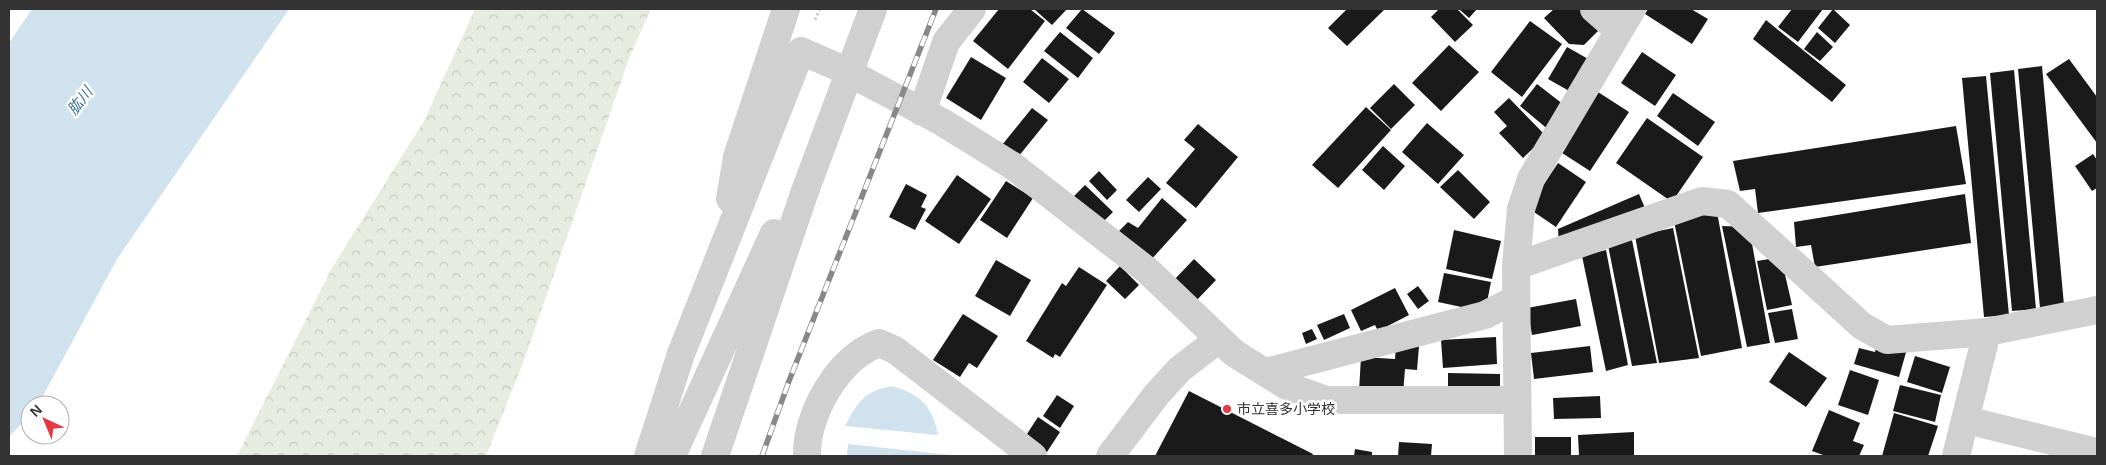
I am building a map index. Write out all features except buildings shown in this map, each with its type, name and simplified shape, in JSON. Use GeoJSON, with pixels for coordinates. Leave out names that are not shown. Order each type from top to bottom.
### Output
{"type":"FeatureCollection","features":[{"type":"Feature","properties":{"kind":"street"},"geometry":{"type":"LineString","coordinates":[[720,255],[738,157],[786,9]]}},
{"type":"Feature","properties":{"kind":"street"},"geometry":{"type":"LineString","coordinates":[[714,456],[804,191],[873,9]]}},
{"type":"Feature","properties":{"kind":"street"},"geometry":{"type":"LineString","coordinates":[[922,112],[946,42],[972,9]]}},
{"type":"Feature","properties":{"kind":"street"},"geometry":{"type":"LineString","coordinates":[[1518,456],[1516,266],[1520,209],[1531,179],[1626,20],[1594,9]]}},
{"type":"Feature","properties":{"kind":"street"},"geometry":{"type":"LineString","coordinates":[[648,456],[681,354],[801,51],[848,73],[922,112],[1013,166],[1148,271],[1234,353],[1288,386],[1326,400],[1516,400]]}},
{"type":"Feature","properties":{"kind":"street"},"geometry":{"type":"LineString","coordinates":[[672,456],[776,227],[804,191]]}},
{"type":"Feature","properties":{"kind":"street"},"geometry":{"type":"LineString","coordinates":[[1516,266],[1702,201],[1728,204],[1862,326],[1887,340],[1986,332],[2097,310]]}},
{"type":"Feature","properties":{"kind":"street"},"geometry":{"type":"LineString","coordinates":[[1266,372],[1485,315],[1516,299]]}},
{"type":"Feature","properties":{"kind":"street"},"geometry":{"type":"LineString","coordinates":[[1956,456],[1986,332]]}},
{"type":"Feature","properties":{"kind":"street"},"geometry":{"type":"LineString","coordinates":[[1110,456],[1157,394],[1180,369],[1219,338]]}},
{"type":"Feature","properties":{"kind":"street"},"geometry":{"type":"LineString","coordinates":[[807,456],[807,444],[813,420],[840,370],[864,349],[879,343],[895,350],[1033,456]]}},
{"type":"Feature","properties":{"kind":"street"},"geometry":{"type":"LineString","coordinates":[[1966,420],[2097,452]]}},
{"type":"Feature","properties":{"kind":"green space"},"geometry":{"type":"Polygon","coordinates":[[[475,9],[651,9],[630,56],[524,360],[486,456],[237,456],[332,268],[424,121],[475,9]]]}},
{"type":"Feature","properties":{"kind":"water","name":"肱川"},"geometry":{"type":"Polygon","coordinates":[[[32,9],[289,9],[117,259],[43,395],[20,395],[20,425],[9,437],[9,43],[32,9]]]}},
{"type":"Feature","properties":{"kind":"water"},"geometry":{"type":"Polygon","coordinates":[[[892,386],[911,393],[924,403],[932,416],[938,435],[845,426],[863,399],[875,391],[892,386]]]}},
{"type":"Feature","properties":{"kind":"water"},"geometry":{"type":"Polygon","coordinates":[[[848,444],[960,456],[847,456],[848,444]]]}},
{"type":"Feature","properties":{"kind":"railway"},"geometry":{"type":"LineString","coordinates":[[762,456],[789,381],[936,9]]}},
{"type":"Feature","properties":{"kind":"place","name":"市立喜多小学校"},"geometry":{"type":"Point","coordinates":[1227,409]}}]}
